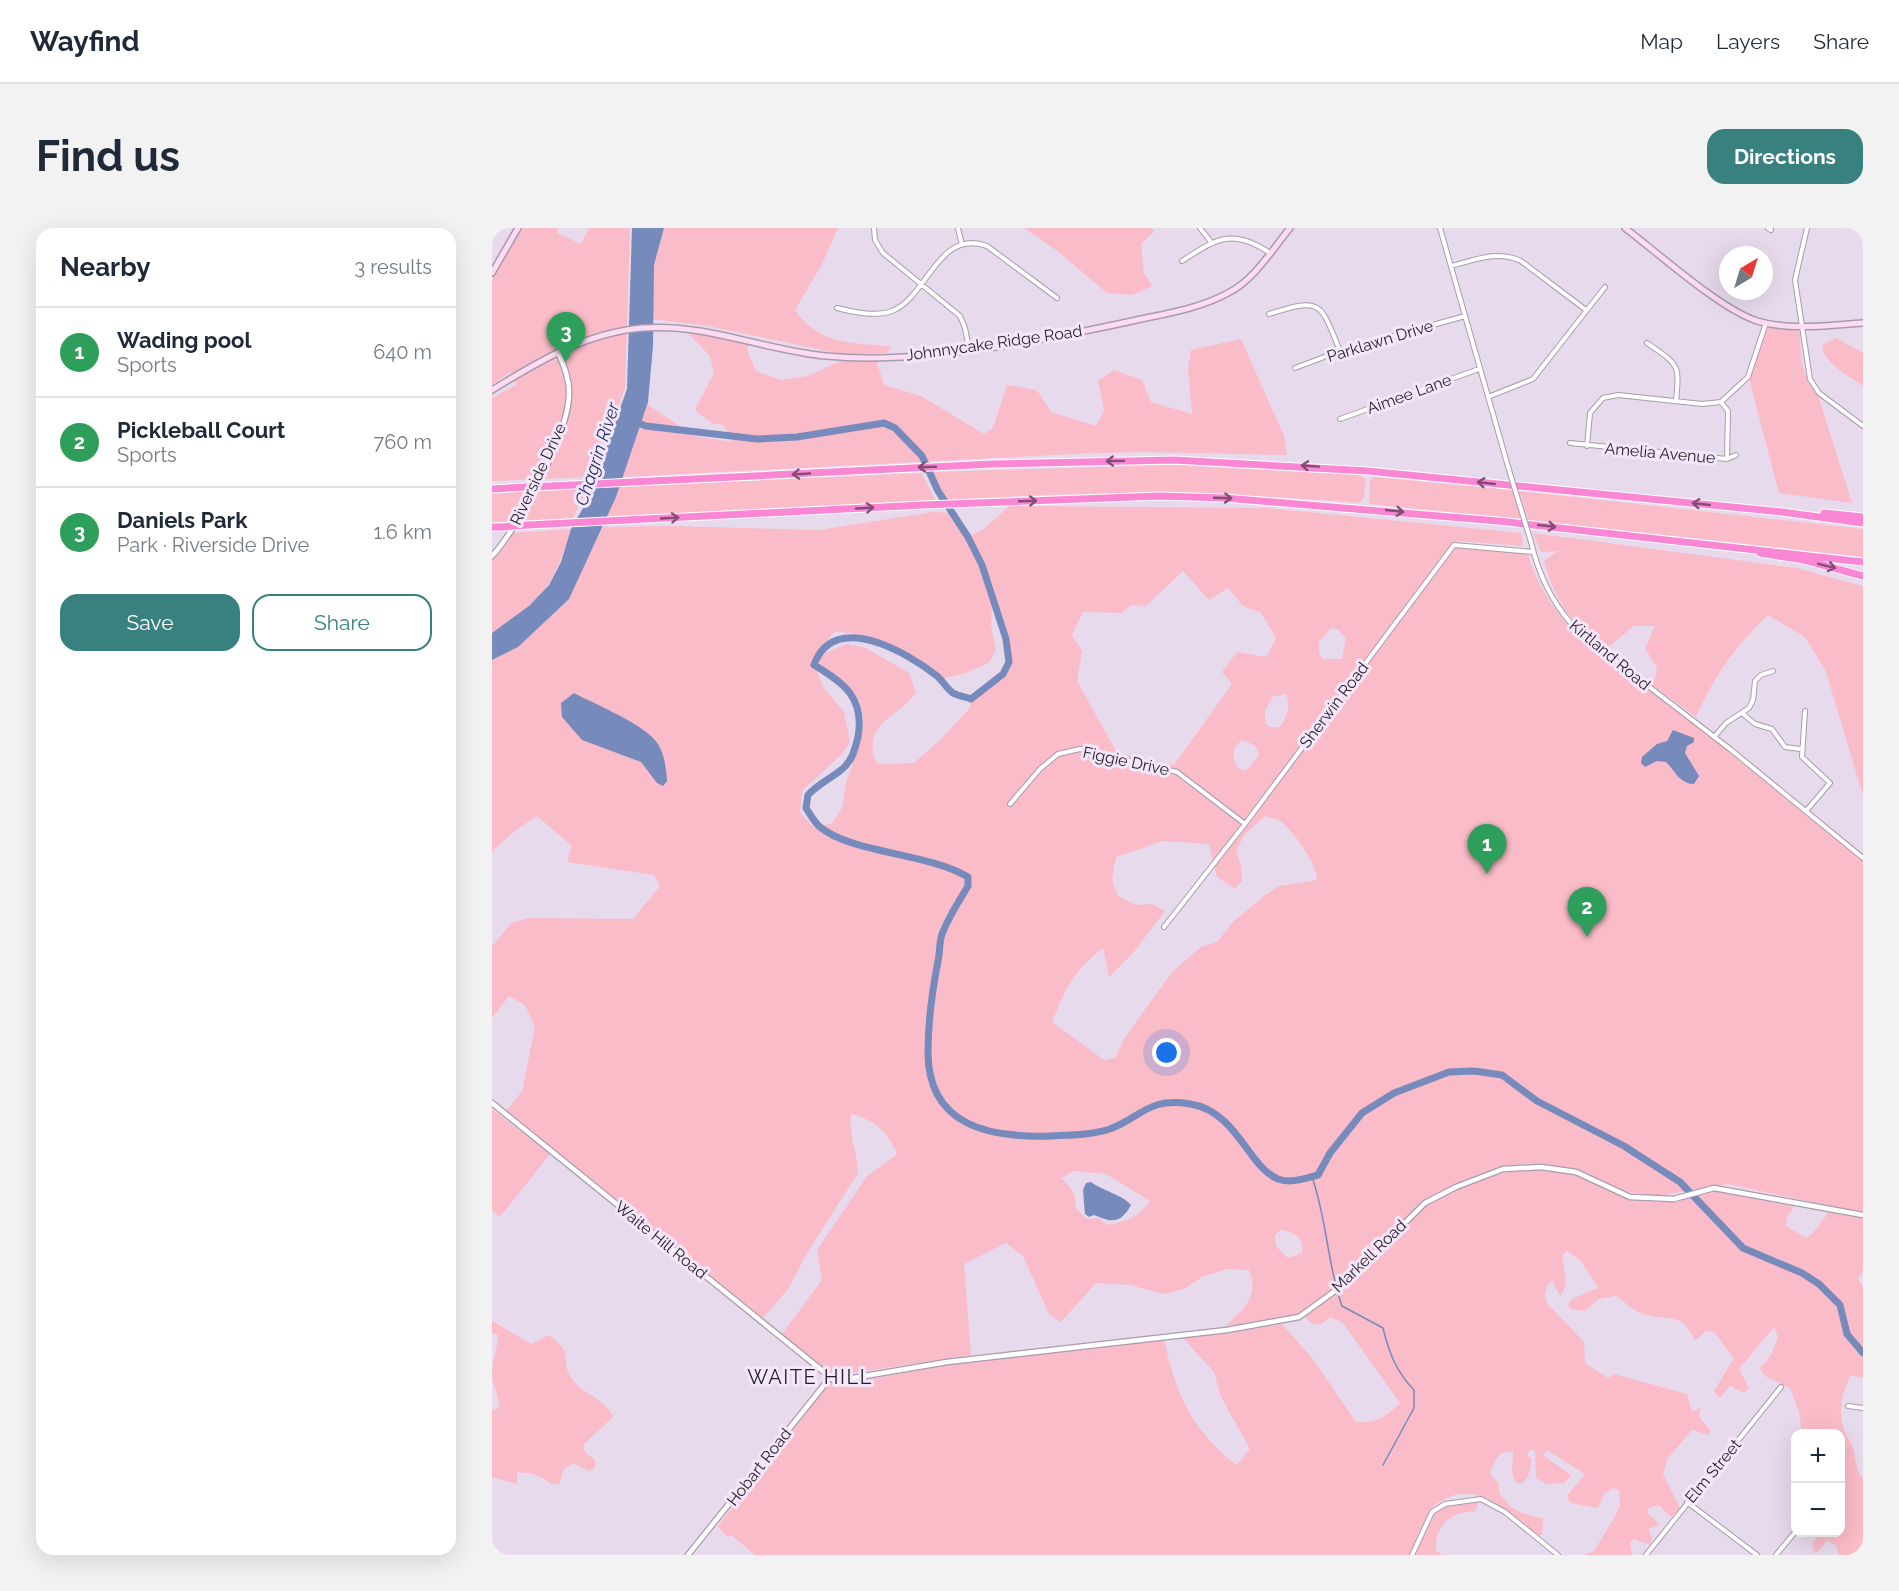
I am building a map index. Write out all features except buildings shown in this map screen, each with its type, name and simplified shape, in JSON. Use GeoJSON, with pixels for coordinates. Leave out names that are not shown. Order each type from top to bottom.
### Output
{"type":"FeatureCollection","features":[{"type":"Feature","properties":{"kind":"highway"},"geometry":{"type":"LineString","coordinates":[[492,489],[951,466],[1142,461],[1255,463],[1368,471],[1730,507],[1863,523]]}},
{"type":"Feature","properties":{"kind":"highway"},"geometry":{"type":"LineString","coordinates":[[492,527],[923,505],[1161,496],[1365,508],[1863,562]]}},
{"type":"Feature","properties":{"kind":"highway"},"geometry":{"type":"LineString","coordinates":[[1730,507],[1863,517]]}},
{"type":"Feature","properties":{"kind":"highway"},"geometry":{"type":"LineString","coordinates":[[1686,541],[1804,560],[1863,576]]}},
{"type":"Feature","properties":{"kind":"main road"},"geometry":{"type":"LineString","coordinates":[[492,273],[518,228]]}},
{"type":"Feature","properties":{"kind":"main road","name":"Johnnycake Ridge Road"},"geometry":{"type":"LineString","coordinates":[[492,390],[558,352],[602,335],[620,331],[667,328],[707,331],[788,350],[843,357],[885,357],[969,349],[1075,334],[1180,310],[1228,293],[1259,267],[1290,228]]}},
{"type":"Feature","properties":{"kind":"main road"},"geometry":{"type":"LineString","coordinates":[[1625,228],[1733,310],[1767,323],[1802,326],[1863,323]]}},
{"type":"Feature","properties":{"kind":"street"},"geometry":{"type":"LineString","coordinates":[[874,228],[875,240],[883,253],[960,316],[969,349]]}},
{"type":"Feature","properties":{"kind":"street"},"geometry":{"type":"LineString","coordinates":[[958,228],[962,241]]}},
{"type":"Feature","properties":{"kind":"street"},"geometry":{"type":"LineString","coordinates":[[1200,228],[1211,242]]}},
{"type":"Feature","properties":{"kind":"street","name":"Kirtland Road"},"geometry":{"type":"LineString","coordinates":[[1440,228],[1533,552],[1545,583],[1573,627],[1714,737],[1863,858]]}},
{"type":"Feature","properties":{"kind":"street"},"geometry":{"type":"LineString","coordinates":[[1807,228],[1795,275],[1805,358],[1812,385],[1825,398],[1863,426]]}},
{"type":"Feature","properties":{"kind":"street"},"geometry":{"type":"LineString","coordinates":[[1182,261],[1211,242],[1232,234],[1243,236],[1270,253]]}},
{"type":"Feature","properties":{"kind":"street"},"geometry":{"type":"LineString","coordinates":[[837,308],[862,313],[892,311],[904,302],[944,253],[962,241],[978,242],[987,246],[1057,298]]}},
{"type":"Feature","properties":{"kind":"street"},"geometry":{"type":"LineString","coordinates":[[1450,266],[1494,255],[1510,256],[1521,261],[1586,310]]}},
{"type":"Feature","properties":{"kind":"street"},"geometry":{"type":"LineString","coordinates":[[1488,397],[1533,379],[1605,287]]}},
{"type":"Feature","properties":{"kind":"street"},"geometry":{"type":"LineString","coordinates":[[1269,314],[1303,303],[1317,306],[1326,316],[1340,351]]}},
{"type":"Feature","properties":{"kind":"street","name":"Parklawn Drive"},"geometry":{"type":"LineString","coordinates":[[1295,368],[1340,351],[1465,316]]}},
{"type":"Feature","properties":{"kind":"street"},"geometry":{"type":"LineString","coordinates":[[1587,446],[1590,413],[1603,398],[1618,395],[1702,404],[1721,402],[1748,378],[1767,323]]}},
{"type":"Feature","properties":{"kind":"street"},"geometry":{"type":"LineString","coordinates":[[1647,343],[1674,362],[1678,374],[1676,401]]}},
{"type":"Feature","properties":{"kind":"street","name":"Riverside Drive"},"geometry":{"type":"LineString","coordinates":[[492,556],[506,540],[529,501],[564,420],[568,384],[558,352]]}},
{"type":"Feature","properties":{"kind":"street","name":"Aimee Lane"},"geometry":{"type":"LineString","coordinates":[[1340,419],[1479,369]]}},
{"type":"Feature","properties":{"kind":"street","name":"Amelia Avenue"},"geometry":{"type":"LineString","coordinates":[[1570,443],[1727,459],[1728,411],[1721,402]]}},
{"type":"Feature","properties":{"kind":"street"},"geometry":{"type":"LineString","coordinates":[[1727,459],[1736,455]]}},
{"type":"Feature","properties":{"kind":"street","name":"Sherwin Road"},"geometry":{"type":"LineString","coordinates":[[1164,927],[1245,824],[1454,545],[1533,552]]}},
{"type":"Feature","properties":{"kind":"street"},"geometry":{"type":"LineString","coordinates":[[1714,737],[1726,723],[1743,713],[1753,699],[1755,681],[1761,675],[1773,671]]}},
{"type":"Feature","properties":{"kind":"street"},"geometry":{"type":"LineString","coordinates":[[1805,711],[1800,749],[1805,761],[1830,783],[1806,811]]}},
{"type":"Feature","properties":{"kind":"street"},"geometry":{"type":"LineString","coordinates":[[1743,713],[1755,724],[1772,729],[1785,747],[1800,749]]}},
{"type":"Feature","properties":{"kind":"street","name":"Figgie Drive"},"geometry":{"type":"LineString","coordinates":[[1010,804],[1040,769],[1058,754],[1080,749],[1177,772],[1245,824]]}},
{"type":"Feature","properties":{"kind":"street","name":"Waite Hill Road"},"geometry":{"type":"LineString","coordinates":[[492,1103],[829,1379]]}},
{"type":"Feature","properties":{"kind":"street","name":"Markell Road"},"geometry":{"type":"LineString","coordinates":[[829,1379],[841,1380],[947,1362],[1271,1324],[1299,1317],[1339,1288],[1425,1203],[1481,1176],[1503,1169],[1523,1166],[1556,1168],[1597,1180],[1630,1197],[1674,1199],[1714,1188],[1863,1215]]}},
{"type":"Feature","properties":{"kind":"street","name":"Hobart Road"},"geometry":{"type":"LineString","coordinates":[[688,1555],[829,1379]]}},
{"type":"Feature","properties":{"kind":"street","name":"Elm Street"},"geometry":{"type":"LineString","coordinates":[[1646,1555],[1781,1387]]}},
{"type":"Feature","properties":{"kind":"street"},"geometry":{"type":"LineString","coordinates":[[1848,1406],[1863,1408]]}},
{"type":"Feature","properties":{"kind":"street"},"geometry":{"type":"LineString","coordinates":[[1412,1555],[1437,1506],[1462,1500],[1481,1499],[1505,1512],[1558,1555]]}},
{"type":"Feature","properties":{"kind":"street"},"geometry":{"type":"LineString","coordinates":[[1687,1502],[1757,1555]]}},
{"type":"Feature","properties":{"kind":"street"},"geometry":{"type":"LineString","coordinates":[[1776,1555],[1791,1537]]}},
{"type":"Feature","properties":{"kind":"shaded area"},"geometry":{"type":"Polygon","coordinates":[[[522,228],[558,228],[557,233],[581,244],[589,228],[630,228],[625,388],[592,477],[492,481],[492,398],[516,385],[511,372],[492,384],[492,280],[522,228]]]}},
{"type":"Feature","properties":{"kind":"shaded area"},"geometry":{"type":"Polygon","coordinates":[[[664,228],[838,228],[821,266],[795,310],[805,322],[826,336],[851,343],[892,347],[886,353],[841,354],[708,326],[652,319],[654,265],[664,228]]]}},
{"type":"Feature","properties":{"kind":"shaded area"},"geometry":{"type":"Polygon","coordinates":[[[1024,228],[1151,228],[1155,231],[1141,244],[1144,273],[1152,286],[1132,295],[1107,293],[1060,253],[1024,228]]]}},
{"type":"Feature","properties":{"kind":"shaded area"},"geometry":{"type":"Polygon","coordinates":[[[1772,326],[1795,329],[1800,333],[1801,358],[1805,374],[1818,395],[1852,503],[1779,493],[1749,379],[1767,330],[1772,326]]]}},
{"type":"Feature","properties":{"kind":"shaded area"},"geometry":{"type":"Polygon","coordinates":[[[687,332],[749,343],[747,350],[756,371],[781,380],[808,376],[838,362],[876,359],[884,385],[921,396],[984,434],[993,428],[1007,385],[1037,390],[1051,412],[1096,426],[1104,410],[1098,381],[1114,370],[1142,380],[1151,402],[1192,414],[1188,368],[1191,350],[1241,339],[1284,436],[1287,455],[1144,452],[1074,454],[622,477],[647,404],[694,436],[732,442],[724,425],[711,423],[695,410],[714,373],[710,356],[687,332]]]}},
{"type":"Feature","properties":{"kind":"shaded area"},"geometry":{"type":"Polygon","coordinates":[[[1836,338],[1863,353],[1863,386],[1838,369],[1827,358],[1822,345],[1836,338]]]}},
{"type":"Feature","properties":{"kind":"shaded area"},"geometry":{"type":"Polygon","coordinates":[[[1170,465],[1360,475],[1366,479],[1364,497],[1360,503],[1205,494],[1050,495],[946,500],[932,472],[1170,465]]]}},
{"type":"Feature","properties":{"kind":"shaded area"},"geometry":{"type":"Polygon","coordinates":[[[922,473],[935,500],[598,517],[612,487],[922,473]]]}},
{"type":"Feature","properties":{"kind":"shaded area"},"geometry":{"type":"Polygon","coordinates":[[[1373,477],[1512,490],[1521,519],[1369,504],[1370,481],[1373,477]]]}},
{"type":"Feature","properties":{"kind":"shaded area"},"geometry":{"type":"Polygon","coordinates":[[[587,489],[573,518],[520,521],[535,491],[587,489]]]}},
{"type":"Feature","properties":{"kind":"shaded area"},"geometry":{"type":"Polygon","coordinates":[[[532,491],[516,521],[492,522],[492,494],[532,491]]]}},
{"type":"Feature","properties":{"kind":"shaded area"},"geometry":{"type":"Polygon","coordinates":[[[1519,491],[1863,529],[1863,557],[1528,520],[1519,491]]]}},
{"type":"Feature","properties":{"kind":"shaded area"},"geometry":{"type":"Polygon","coordinates":[[[1009,506],[1268,508],[1521,533],[1523,546],[1458,541],[1446,553],[1285,773],[1455,547],[1528,554],[1536,576],[1548,598],[1579,636],[1701,729],[1863,861],[1863,1213],[1728,1184],[1658,1196],[1629,1192],[1585,1173],[1557,1166],[1522,1164],[1479,1174],[1425,1200],[1338,1286],[1297,1315],[1269,1322],[1226,1326],[1244,1308],[1251,1295],[1252,1279],[1249,1270],[1228,1269],[1202,1277],[1184,1289],[1163,1294],[1130,1285],[1096,1283],[1061,1322],[1049,1314],[1023,1256],[1006,1243],[964,1264],[971,1355],[832,1376],[782,1334],[822,1280],[817,1250],[867,1176],[897,1154],[885,1133],[873,1123],[851,1114],[850,1122],[858,1173],[806,1255],[789,1288],[763,1318],[506,1111],[522,1091],[535,1027],[525,1005],[509,996],[492,1018],[492,946],[512,923],[528,918],[633,919],[660,886],[654,875],[567,862],[572,846],[537,816],[492,851],[492,660],[518,647],[579,573],[603,527],[672,526],[819,530],[932,512],[951,513],[968,537],[984,529],[1009,506]],[[1183,571],[1146,606],[1132,605],[1121,613],[1083,612],[1072,635],[1082,651],[1077,681],[1117,753],[1174,765],[1232,684],[1222,672],[1237,652],[1266,657],[1276,638],[1261,613],[1243,606],[1228,588],[1209,600],[1183,571]],[[992,602],[991,625],[996,649],[989,663],[963,674],[940,679],[904,654],[877,640],[834,632],[818,653],[814,665],[824,688],[844,712],[850,742],[843,753],[802,791],[800,812],[812,826],[832,824],[841,809],[863,727],[863,714],[859,701],[838,678],[820,666],[820,655],[847,644],[866,648],[909,673],[916,692],[877,730],[873,739],[873,750],[877,764],[914,763],[939,741],[970,708],[971,699],[998,678],[1006,667],[1008,649],[1006,639],[992,602]],[[1331,628],[1319,642],[1319,652],[1323,659],[1342,659],[1346,638],[1337,629],[1331,628]],[[1286,694],[1272,697],[1265,711],[1265,723],[1269,727],[1280,727],[1288,711],[1286,694]],[[1241,741],[1235,747],[1236,764],[1238,768],[1246,771],[1259,755],[1257,748],[1248,742],[1241,741]],[[1265,816],[1244,835],[1236,851],[1241,865],[1242,881],[1235,889],[1217,877],[1209,844],[1163,841],[1116,857],[1112,880],[1118,896],[1135,905],[1152,904],[1165,911],[1133,953],[1109,977],[1103,948],[1084,965],[1067,989],[1052,1022],[1104,1060],[1115,1058],[1125,1037],[1173,971],[1201,947],[1217,942],[1233,922],[1279,886],[1317,880],[1305,850],[1288,828],[1277,820],[1265,816]],[[1074,1171],[1061,1178],[1074,1194],[1075,1207],[1087,1219],[1099,1218],[1107,1225],[1132,1218],[1150,1201],[1106,1174],[1074,1171]],[[1280,1230],[1275,1235],[1276,1246],[1288,1258],[1302,1253],[1300,1239],[1285,1231],[1280,1230]]]}},
{"type":"Feature","properties":{"kind":"shaded area"},"geometry":{"type":"Polygon","coordinates":[[[571,529],[559,563],[544,590],[522,613],[492,633],[492,557],[513,533],[571,529]]]}},
{"type":"Feature","properties":{"kind":"shaded area"},"geometry":{"type":"Polygon","coordinates":[[[1533,533],[1796,568],[1863,586],[1863,796],[1826,672],[1805,637],[1768,615],[1726,662],[1696,717],[1640,676],[1655,679],[1657,668],[1645,648],[1655,626],[1634,626],[1606,649],[1594,640],[1574,622],[1566,611],[1548,575],[1544,561],[1558,551],[1541,552],[1533,533]]]}},
{"type":"Feature","properties":{"kind":"shaded area"},"geometry":{"type":"Polygon","coordinates":[[[492,1109],[550,1154],[500,1217],[492,1211],[492,1109]]]}},
{"type":"Feature","properties":{"kind":"shaded area"},"geometry":{"type":"Polygon","coordinates":[[[1539,1169],[1568,1173],[1596,1182],[1632,1201],[1676,1202],[1713,1191],[1794,1206],[1787,1218],[1786,1226],[1806,1238],[1813,1233],[1829,1212],[1863,1218],[1863,1270],[1858,1279],[1863,1286],[1863,1378],[1851,1375],[1845,1388],[1841,1409],[1844,1429],[1801,1429],[1799,1412],[1790,1388],[1765,1376],[1760,1368],[1770,1357],[1778,1337],[1774,1327],[1739,1369],[1749,1388],[1744,1393],[1730,1386],[1721,1397],[1717,1396],[1714,1391],[1734,1358],[1714,1332],[1706,1331],[1695,1341],[1690,1331],[1678,1320],[1640,1313],[1616,1296],[1599,1299],[1584,1311],[1570,1309],[1568,1304],[1572,1299],[1598,1288],[1581,1261],[1567,1251],[1563,1254],[1566,1281],[1563,1291],[1560,1296],[1552,1281],[1548,1284],[1545,1295],[1547,1303],[1584,1342],[1585,1363],[1608,1378],[1614,1374],[1687,1394],[1692,1412],[1700,1408],[1699,1417],[1711,1431],[1708,1435],[1692,1430],[1668,1458],[1663,1474],[1680,1508],[1671,1517],[1659,1505],[1648,1508],[1648,1514],[1660,1524],[1649,1529],[1652,1539],[1650,1545],[1634,1539],[1630,1543],[1632,1555],[1584,1555],[1594,1551],[1614,1518],[1620,1506],[1619,1490],[1613,1488],[1604,1494],[1598,1508],[1570,1503],[1567,1496],[1585,1474],[1547,1450],[1543,1455],[1571,1475],[1564,1483],[1546,1484],[1536,1478],[1535,1450],[1530,1450],[1527,1454],[1532,1460],[1528,1477],[1521,1484],[1515,1482],[1512,1472],[1513,1452],[1501,1454],[1490,1473],[1499,1484],[1499,1493],[1511,1507],[1543,1519],[1542,1535],[1537,1535],[1512,1514],[1482,1496],[1460,1494],[1434,1505],[1410,1555],[755,1555],[731,1535],[727,1537],[718,1526],[829,1383],[838,1385],[964,1362],[1164,1340],[1180,1394],[1196,1424],[1236,1465],[1250,1449],[1221,1397],[1214,1372],[1183,1338],[1282,1324],[1313,1359],[1356,1422],[1369,1422],[1380,1418],[1400,1403],[1343,1323],[1330,1317],[1321,1324],[1313,1324],[1305,1316],[1342,1289],[1426,1206],[1472,1182],[1522,1170],[1539,1169]]]}},
{"type":"Feature","properties":{"kind":"shaded area"},"geometry":{"type":"Polygon","coordinates":[[[492,1321],[531,1344],[549,1335],[565,1352],[568,1372],[576,1384],[610,1411],[613,1417],[583,1445],[585,1452],[595,1460],[595,1468],[589,1471],[573,1463],[564,1469],[559,1484],[551,1484],[540,1477],[522,1472],[517,1472],[517,1484],[492,1477],[492,1410],[499,1408],[492,1375],[498,1335],[492,1333],[492,1321]]]}},
{"type":"Feature","properties":{"kind":"shaded area"},"geometry":{"type":"Polygon","coordinates":[[[1845,1432],[1863,1478],[1863,1555],[1839,1555],[1836,1546],[1827,1540],[1818,1552],[1814,1553],[1812,1545],[1817,1537],[1845,1537],[1845,1432]]]}},
{"type":"Feature","properties":{"kind":"shaded area"},"geometry":{"type":"Polygon","coordinates":[[[1461,1502],[1479,1502],[1475,1512],[1458,1514],[1441,1527],[1436,1550],[1442,1555],[1414,1555],[1437,1509],[1461,1502]]]}},
{"type":"Feature","properties":{"kind":"water"},"geometry":{"type":"Polygon","coordinates":[[[632,228],[664,228],[654,265],[653,346],[648,402],[616,497],[569,599],[518,647],[492,660],[492,633],[529,606],[549,585],[561,562],[571,529],[587,501],[627,389],[632,228]]]}},
{"type":"Feature","properties":{"kind":"water"},"geometry":{"type":"Polygon","coordinates":[[[574,693],[626,719],[656,741],[665,763],[667,781],[663,786],[657,783],[641,762],[582,740],[562,717],[561,703],[574,693]]]}},
{"type":"Feature","properties":{"kind":"water"},"geometry":{"type":"Polygon","coordinates":[[[1673,730],[1694,738],[1694,742],[1687,746],[1685,753],[1699,776],[1694,784],[1681,779],[1666,762],[1657,761],[1645,767],[1641,763],[1642,757],[1657,744],[1667,741],[1673,730]]]}},
{"type":"Feature","properties":{"kind":"water"},"geometry":{"type":"Polygon","coordinates":[[[1091,1182],[1123,1198],[1131,1205],[1123,1216],[1110,1220],[1094,1215],[1089,1217],[1085,1214],[1083,1190],[1086,1183],[1091,1182]]]}},
{"type":"Feature","properties":{"kind":"waterway"},"geometry":{"type":"LineString","coordinates":[[633,421],[646,426],[757,439],[797,437],[884,423],[895,428],[922,456],[938,491],[968,537],[982,565],[1006,639],[1009,662],[1003,674],[971,699],[953,693],[937,676],[908,657],[872,641],[854,638],[838,640],[824,648],[814,665],[835,678],[850,693],[855,702],[859,723],[856,746],[848,763],[808,795],[806,808],[814,820],[834,836],[870,848],[932,863],[968,877],[968,886],[950,916],[941,937],[929,1029],[928,1052],[931,1077],[938,1097],[951,1112],[966,1122],[985,1130],[1006,1134],[1051,1136],[1110,1129],[1146,1109],[1164,1103],[1190,1104],[1206,1109],[1219,1117],[1268,1173],[1278,1179],[1293,1181],[1318,1175],[1330,1153],[1362,1113],[1394,1093],[1449,1072],[1474,1071],[1502,1075],[1537,1101],[1624,1146],[1680,1182],[1743,1248],[1802,1273],[1819,1284],[1840,1305],[1847,1334],[1863,1353]]}},
{"type":"Feature","properties":{"kind":"waterway"},"geometry":{"type":"LineString","coordinates":[[1312,1177],[1342,1306],[1383,1328],[1394,1361],[1402,1376],[1414,1390],[1414,1408],[1383,1465]]}},
{"type":"Feature","properties":{"kind":"place","name":"Daniels Park"},"geometry":{"type":"Point","coordinates":[566,362]}},
{"type":"Feature","properties":{"kind":"place","name":"Wading pool"},"geometry":{"type":"Point","coordinates":[1487,874]}},
{"type":"Feature","properties":{"kind":"place","name":"Pickleball Court"},"geometry":{"type":"Point","coordinates":[1587,937]}},
{"type":"Feature","properties":{"kind":"district","name":"WAITE HILL"},"geometry":{"type":"Point","coordinates":[810,1377]}},
{"type":"Feature","properties":{"kind":"water label","name":"Chagrin River"},"geometry":{"type":"Point","coordinates":[597,454]}}]}
